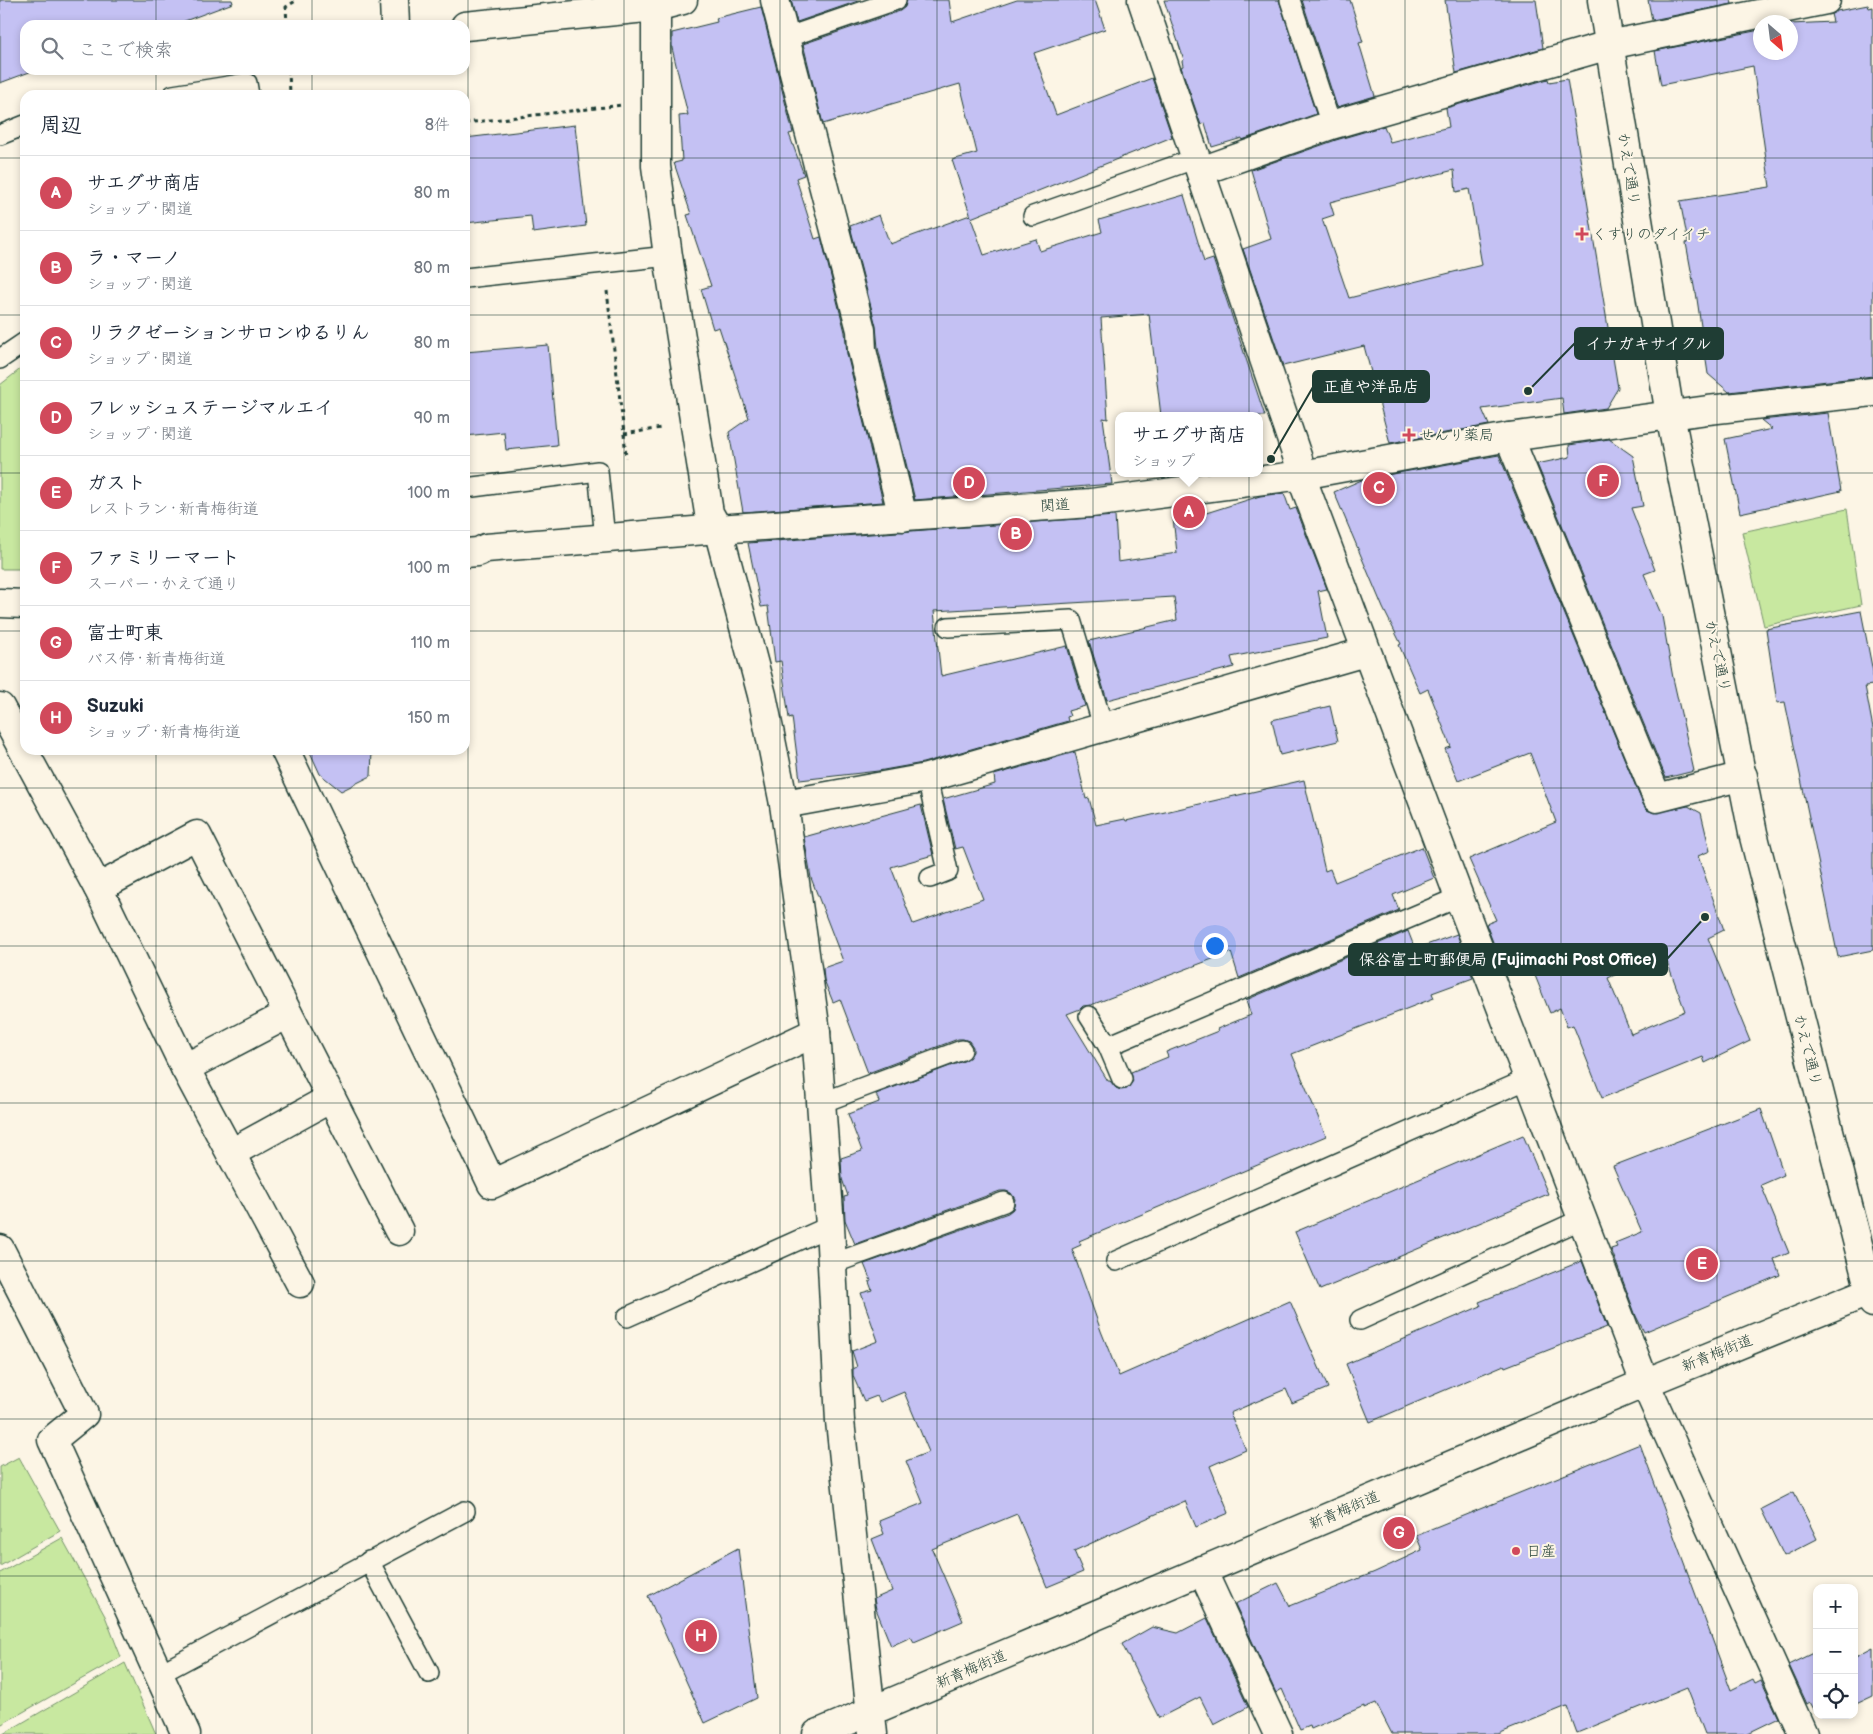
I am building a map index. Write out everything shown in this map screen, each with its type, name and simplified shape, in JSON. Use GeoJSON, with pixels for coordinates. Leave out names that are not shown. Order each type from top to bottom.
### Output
{"type":"FeatureCollection","features":[{"type":"Feature","properties":{"kind":"street"},"geometry":{"type":"LineString","coordinates":[[394,0],[395,20]]}},
{"type":"Feature","properties":{"kind":"street"},"geometry":{"type":"LineString","coordinates":[[470,25],[683,0]]}},
{"type":"Feature","properties":{"kind":"street"},"geometry":{"type":"LineString","coordinates":[[775,0],[861,330],[862,350],[903,517]]}},
{"type":"Feature","properties":{"kind":"street"},"geometry":{"type":"LineString","coordinates":[[1142,0],[1298,459],[1304,484],[1365,652],[1458,897],[1645,1383],[1803,1734]]}},
{"type":"Feature","properties":{"kind":"street","name":"かえで通り"},"geometry":{"type":"LineString","coordinates":[[1602,0],[1670,415],[1754,833],[1872,1295]]}},
{"type":"Feature","properties":{"kind":"street"},"geometry":{"type":"LineString","coordinates":[[1199,165],[1609,44],[1826,0]]}},
{"type":"Feature","properties":{"kind":"street"},"geometry":{"type":"LineString","coordinates":[[656,3],[656,166],[668,256],[709,513],[718,529],[762,694],[784,804],[816,1032],[830,1226],[840,1422],[872,1723]]}},
{"type":"Feature","properties":{"kind":"street","name":"関道"},"geometry":{"type":"LineString","coordinates":[[470,553],[478,552],[486,548],[605,538],[1090,502],[1302,475],[1509,437],[1670,415],[1873,392]]}},
{"type":"Feature","properties":{"kind":"street"},"geometry":{"type":"LineString","coordinates":[[1509,437],[1658,798],[1743,776]]}},
{"type":"Feature","properties":{"kind":"street"},"geometry":{"type":"LineString","coordinates":[[0,603],[20,604]]}},
{"type":"Feature","properties":{"kind":"street"},"geometry":{"type":"LineString","coordinates":[[784,804],[927,778],[1365,652]]}},
{"type":"Feature","properties":{"kind":"street"},"geometry":{"type":"LineString","coordinates":[[0,707],[20,744]]}},
{"type":"Feature","properties":{"kind":"street"},"geometry":{"type":"LineString","coordinates":[[26,755],[98,888],[185,1068],[300,1282]]}},
{"type":"Feature","properties":{"kind":"street"},"geometry":{"type":"LineString","coordinates":[[287,755],[492,1184],[816,1032]]}},
{"type":"Feature","properties":{"kind":"street"},"geometry":{"type":"LineString","coordinates":[[98,888],[197,835],[399,1231]]}},
{"type":"Feature","properties":{"kind":"street"},"geometry":{"type":"LineString","coordinates":[[185,1068],[288,1014]]}},
{"type":"Feature","properties":{"kind":"street"},"geometry":{"type":"LineString","coordinates":[[231,1154],[331,1098]]}},
{"type":"Feature","properties":{"kind":"street"},"geometry":{"type":"LineString","coordinates":[[0,1249],[84,1414],[52,1440],[186,1734]]}},
{"type":"Feature","properties":{"kind":"street","name":"新青梅街道"},"geometry":{"type":"LineString","coordinates":[[817,1734],[872,1723],[1202,1570],[1645,1383],[1872,1295]]}},
{"type":"Feature","properties":{"kind":"street"},"geometry":{"type":"LineString","coordinates":[[1202,1570],[1278,1734]]}},
{"type":"Feature","properties":{"kind":"lane"},"geometry":{"type":"LineString","coordinates":[[785,38],[896,0]]}},
{"type":"Feature","properties":{"kind":"lane"},"geometry":{"type":"LineString","coordinates":[[1290,0],[1331,125]]}},
{"type":"Feature","properties":{"kind":"lane"},"geometry":{"type":"LineString","coordinates":[[204,90],[247,83],[248,90]]}},
{"type":"Feature","properties":{"kind":"lane"},"geometry":{"type":"LineString","coordinates":[[0,135],[20,127]]}},
{"type":"Feature","properties":{"kind":"lane"},"geometry":{"type":"LineString","coordinates":[[1033,216],[1199,165]]}},
{"type":"Feature","properties":{"kind":"lane"},"geometry":{"type":"LineString","coordinates":[[470,277],[668,256]]}},
{"type":"Feature","properties":{"kind":"lane"},"geometry":{"type":"LineString","coordinates":[[0,359],[20,345]]}},
{"type":"Feature","properties":{"kind":"lane"},"geometry":{"type":"LineString","coordinates":[[470,487],[598,471],[605,538]]}},
{"type":"Feature","properties":{"kind":"lane"},"geometry":{"type":"LineString","coordinates":[[948,627],[1071,620],[1103,726]]}},
{"type":"Feature","properties":{"kind":"lane"},"geometry":{"type":"LineString","coordinates":[[927,778],[948,871],[930,878]]}},
{"type":"Feature","properties":{"kind":"lane"},"geometry":{"type":"LineString","coordinates":[[1108,1046],[1458,897]]}},
{"type":"Feature","properties":{"kind":"lane"},"geometry":{"type":"LineString","coordinates":[[1089,1016],[1108,1046],[1122,1079]]}},
{"type":"Feature","properties":{"kind":"lane"},"geometry":{"type":"LineString","coordinates":[[821,1103],[962,1050]]}},
{"type":"Feature","properties":{"kind":"lane"},"geometry":{"type":"LineString","coordinates":[[1116,1261],[1528,1079]]}},
{"type":"Feature","properties":{"kind":"lane"},"geometry":{"type":"LineString","coordinates":[[832,1264],[1004,1202]]}},
{"type":"Feature","properties":{"kind":"lane"},"geometry":{"type":"LineString","coordinates":[[1360,1320],[1582,1219]]}},
{"type":"Feature","properties":{"kind":"lane"},"geometry":{"type":"LineString","coordinates":[[628,1317],[830,1226]]}},
{"type":"Feature","properties":{"kind":"lane"},"geometry":{"type":"LineString","coordinates":[[158,1674],[465,1511]]}},
{"type":"Feature","properties":{"kind":"lane"},"geometry":{"type":"LineString","coordinates":[[369,1562],[429,1673]]}},
{"type":"Feature","properties":{"kind":"path"},"geometry":{"type":"LineString","coordinates":[[287,20],[286,7],[297,0]]}},
{"type":"Feature","properties":{"kind":"path"},"geometry":{"type":"LineString","coordinates":[[289,75],[290,90]]}},
{"type":"Feature","properties":{"kind":"path"},"geometry":{"type":"LineString","coordinates":[[470,122],[656,102]]}},
{"type":"Feature","properties":{"kind":"path"},"geometry":{"type":"LineString","coordinates":[[606,263],[607,295],[624,434],[664,428]]}},
{"type":"Feature","properties":{"kind":"green space"},"geometry":{"type":"Polygon","coordinates":[[[20,369],[20,569],[0,569],[0,385],[20,369]]]}},
{"type":"Feature","properties":{"kind":"green space"},"geometry":{"type":"Polygon","coordinates":[[[1847,509],[1861,605],[1764,626],[1742,532],[1847,509]]]}},
{"type":"Feature","properties":{"kind":"green space"},"geometry":{"type":"Polygon","coordinates":[[[19,1457],[60,1531],[0,1566],[0,1467],[19,1457]]]}},
{"type":"Feature","properties":{"kind":"green space"},"geometry":{"type":"Polygon","coordinates":[[[62,1538],[105,1616],[121,1657],[0,1725],[0,1573],[62,1538]]]}},
{"type":"Feature","properties":{"kind":"green space"},"geometry":{"type":"Polygon","coordinates":[[[125,1663],[156,1734],[3,1734],[125,1663]]]}},
{"type":"Feature","properties":{"kind":"building"},"geometry":{"type":"Polygon","coordinates":[[[0,0],[232,0],[233,3],[187,20],[20,20],[20,75],[22,75],[0,83],[0,0]]]}},
{"type":"Feature","properties":{"kind":"building"},"geometry":{"type":"Polygon","coordinates":[[[791,0],[861,0],[797,22],[791,0]]]}},
{"type":"Feature","properties":{"kind":"building"},"geometry":{"type":"Polygon","coordinates":[[[907,0],[949,0],[952,22],[1017,0],[1095,0],[1105,29],[1034,53],[1056,115],[1152,78],[1172,137],[971,218],[984,255],[1036,239],[1040,251],[1102,232],[1099,220],[1184,195],[1204,262],[1213,259],[1265,416],[1263,416],[1263,412],[1161,412],[1149,314],[1101,318],[1108,419],[1103,418],[1112,484],[915,500],[878,348],[876,326],[850,226],[879,215],[890,244],[970,215],[971,217],[952,160],[977,153],[960,84],[823,124],[803,44],[900,11],[905,7],[907,0]]]}},
{"type":"Feature","properties":{"kind":"building"},"geometry":{"type":"Polygon","coordinates":[[[1164,0],[1279,0],[1316,114],[1242,140],[1242,138],[1212,147],[1205,123],[1201,125],[1181,67],[1184,60],[1164,0]]]}},
{"type":"Feature","properties":{"kind":"building"},"geometry":{"type":"Polygon","coordinates":[[[1302,0],[1350,0],[1363,42],[1359,43],[1375,96],[1337,107],[1302,0]]]}},
{"type":"Feature","properties":{"kind":"building"},"geometry":{"type":"Polygon","coordinates":[[[1445,0],[1536,0],[1543,48],[1456,73],[1445,0]]]}},
{"type":"Feature","properties":{"kind":"building"},"geometry":{"type":"Polygon","coordinates":[[[1648,0],[1731,0],[1732,4],[1652,20],[1648,0]]]}},
{"type":"Feature","properties":{"kind":"building"},"geometry":{"type":"Polygon","coordinates":[[[1868,5],[1869,8],[1873,7],[1873,376],[1729,392],[1708,374],[1680,201],[1770,187],[1753,66],[1661,85],[1655,51],[1753,31],[1753,60],[1798,60],[1798,24],[1833,22],[1831,14],[1868,5]]]}},
{"type":"Feature","properties":{"kind":"building"},"geometry":{"type":"Polygon","coordinates":[[[761,7],[793,133],[789,134],[804,175],[796,178],[815,239],[821,237],[845,332],[847,354],[883,502],[743,512],[729,432],[749,418],[719,327],[713,329],[701,289],[711,286],[687,215],[691,214],[674,163],[682,161],[679,116],[688,115],[672,48],[672,33],[717,22],[716,18],[761,7]]]}},
{"type":"Feature","properties":{"kind":"building"},"geometry":{"type":"Polygon","coordinates":[[[1548,79],[1549,82],[1567,79],[1618,388],[1606,408],[1564,414],[1562,398],[1482,409],[1489,425],[1390,443],[1364,346],[1283,366],[1243,249],[1271,239],[1251,170],[1336,140],[1384,126],[1390,142],[1449,127],[1446,108],[1548,79]],[[1454,170],[1330,202],[1334,215],[1322,219],[1349,298],[1482,265],[1469,189],[1456,192],[1454,170]]]}},
{"type":"Feature","properties":{"kind":"building"},"geometry":{"type":"Polygon","coordinates":[[[575,125],[586,226],[533,233],[531,216],[470,222],[470,137],[575,125]]]}},
{"type":"Feature","properties":{"kind":"building"},"geometry":{"type":"Polygon","coordinates":[[[548,345],[557,445],[506,450],[504,432],[470,435],[470,352],[548,345]]]}},
{"type":"Feature","properties":{"kind":"building"},"geometry":{"type":"Polygon","coordinates":[[[1828,413],[1841,491],[1740,513],[1725,439],[1772,429],[1761,420],[1828,413]]]}},
{"type":"Feature","properties":{"kind":"building"},"geometry":{"type":"Polygon","coordinates":[[[1609,439],[1633,456],[1643,506],[1631,508],[1655,570],[1644,574],[1662,616],[1673,678],[1694,771],[1666,778],[1537,464],[1570,457],[1569,445],[1609,439]]]}},
{"type":"Feature","properties":{"kind":"building"},"geometry":{"type":"Polygon","coordinates":[[[1499,455],[1643,804],[1647,810],[1654,813],[1688,806],[1701,813],[1710,851],[1698,856],[1724,930],[1708,938],[1750,1041],[1705,1063],[1703,1057],[1602,1098],[1573,1025],[1567,1027],[1560,1008],[1550,1013],[1530,963],[1522,966],[1520,962],[1503,968],[1486,924],[1496,920],[1469,859],[1556,822],[1530,753],[1458,781],[1445,749],[1451,747],[1428,689],[1420,693],[1399,645],[1401,644],[1383,608],[1334,492],[1364,479],[1499,455]],[[1664,953],[1608,978],[1631,1034],[1685,1011],[1664,953]]]}},
{"type":"Feature","properties":{"kind":"building"},"geometry":{"type":"Polygon","coordinates":[[[1284,493],[1290,510],[1296,508],[1327,589],[1318,591],[1327,638],[1231,657],[1234,667],[1107,700],[1089,641],[1177,620],[1174,597],[934,611],[941,676],[1067,646],[1085,706],[1068,711],[1070,716],[1067,717],[1068,721],[923,763],[878,771],[800,780],[792,717],[789,718],[781,661],[775,662],[768,606],[761,607],[748,543],[1115,516],[1118,562],[1177,553],[1172,509],[1202,506],[1203,514],[1260,496],[1284,493]]]}},
{"type":"Feature","properties":{"kind":"building"},"geometry":{"type":"Polygon","coordinates":[[[1861,611],[1873,672],[1873,685],[1865,686],[1873,728],[1873,950],[1838,957],[1785,702],[1777,703],[1766,629],[1861,611]]]}},
{"type":"Feature","properties":{"kind":"building"},"geometry":{"type":"Polygon","coordinates":[[[1330,706],[1338,741],[1280,755],[1272,720],[1330,706]]]}},
{"type":"Feature","properties":{"kind":"building"},"geometry":{"type":"Polygon","coordinates":[[[1075,752],[1086,799],[1089,798],[1096,825],[1125,819],[1126,821],[1304,780],[1325,871],[1330,869],[1335,882],[1422,847],[1434,878],[1393,895],[1399,910],[1239,978],[1231,952],[1091,1005],[1083,1006],[1067,1014],[1108,1081],[1116,1088],[1121,1090],[1127,1089],[1133,1081],[1131,1072],[1168,1057],[1166,1052],[1251,1015],[1246,1000],[1408,931],[1415,949],[1457,934],[1473,978],[1432,993],[1434,998],[1292,1054],[1326,1136],[1079,1241],[1081,1245],[1072,1249],[1119,1376],[1290,1301],[1328,1388],[1292,1403],[1286,1389],[1230,1413],[1246,1450],[1210,1466],[1229,1513],[1196,1527],[1185,1501],[1074,1551],[1083,1572],[1047,1587],[1017,1514],[932,1549],[963,1621],[914,1642],[911,1637],[891,1646],[876,1609],[874,1599],[892,1591],[872,1539],[884,1534],[879,1521],[923,1503],[906,1461],[929,1452],[904,1392],[880,1402],[877,1396],[864,1401],[853,1376],[853,1369],[857,1367],[852,1351],[878,1341],[861,1293],[872,1290],[869,1282],[871,1281],[864,1264],[1008,1213],[1013,1209],[1015,1199],[1011,1193],[1000,1191],[855,1244],[845,1220],[844,1197],[848,1196],[842,1179],[841,1158],[862,1151],[848,1114],[879,1102],[876,1094],[966,1060],[973,1052],[973,1047],[969,1041],[958,1039],[868,1073],[840,999],[833,1002],[824,980],[823,968],[843,961],[811,878],[804,837],[921,805],[933,855],[891,867],[913,924],[983,899],[963,847],[955,849],[943,799],[995,784],[994,775],[1075,752]]]}},
{"type":"Feature","properties":{"kind":"building"},"geometry":{"type":"Polygon","coordinates":[[[311,755],[372,755],[371,776],[341,791],[320,774],[311,755]]]}},
{"type":"Feature","properties":{"kind":"building"},"geometry":{"type":"Polygon","coordinates":[[[1761,1109],[1784,1175],[1761,1185],[1789,1253],[1774,1259],[1780,1275],[1644,1332],[1636,1316],[1611,1249],[1617,1247],[1615,1243],[1642,1232],[1613,1166],[1761,1109]]]}},
{"type":"Feature","properties":{"kind":"building"},"geometry":{"type":"Polygon","coordinates":[[[1523,1135],[1548,1194],[1320,1290],[1295,1232],[1523,1135]]]}},
{"type":"Feature","properties":{"kind":"building"},"geometry":{"type":"Polygon","coordinates":[[[1582,1261],[1607,1327],[1505,1367],[1504,1365],[1370,1422],[1346,1364],[1481,1306],[1479,1302],[1582,1261]]]}},
{"type":"Feature","properties":{"kind":"building"},"geometry":{"type":"Polygon","coordinates":[[[1640,1444],[1731,1690],[1753,1679],[1755,1683],[1761,1680],[1779,1718],[1746,1734],[1705,1734],[1687,1688],[1577,1733],[1567,1706],[1498,1734],[1392,1734],[1376,1703],[1364,1708],[1364,1706],[1311,1729],[1310,1726],[1300,1730],[1282,1689],[1276,1693],[1235,1604],[1278,1583],[1290,1606],[1375,1572],[1422,1550],[1416,1535],[1640,1444]]]}},
{"type":"Feature","properties":{"kind":"building"},"geometry":{"type":"Polygon","coordinates":[[[1794,1492],[1817,1539],[1784,1556],[1761,1509],[1794,1492]]]}},
{"type":"Feature","properties":{"kind":"building"},"geometry":{"type":"Polygon","coordinates":[[[738,1548],[757,1698],[705,1723],[648,1596],[738,1548]]]}},
{"type":"Feature","properties":{"kind":"building"},"geometry":{"type":"Polygon","coordinates":[[[1207,1618],[1248,1707],[1214,1725],[1200,1697],[1159,1718],[1122,1644],[1152,1627],[1178,1633],[1207,1618]]]}},
{"type":"Feature","properties":{"kind":"building"},"geometry":{"type":"Polygon","coordinates":[[[1873,1648],[1873,1696],[1858,1703],[1858,1674],[1858,1656],[1873,1648]]]}},
{"type":"Feature","properties":{"kind":"building"},"geometry":{"type":"Polygon","coordinates":[[[1813,1653],[1813,1708],[1810,1702],[1807,1704],[1789,1665],[1813,1653]]]}},
{"type":"Feature","properties":{"kind":"place","name":"くすりのダイイチ"},"geometry":{"type":"Point","coordinates":[1582,234]}},
{"type":"Feature","properties":{"kind":"place","name":"イナガキサイクル"},"geometry":{"type":"Point","coordinates":[1528,391]}},
{"type":"Feature","properties":{"kind":"place","name":"せんり薬局"},"geometry":{"type":"Point","coordinates":[1409,435]}},
{"type":"Feature","properties":{"kind":"place","name":"正直や洋品店"},"geometry":{"type":"Point","coordinates":[1271,459]}},
{"type":"Feature","properties":{"kind":"place","name":"ファミリーマート"},"geometry":{"type":"Point","coordinates":[1603,481]}},
{"type":"Feature","properties":{"kind":"place","name":"フレッシュステージマルエイ"},"geometry":{"type":"Point","coordinates":[969,483]}},
{"type":"Feature","properties":{"kind":"place","name":"リラクゼーションサロンゆるりん"},"geometry":{"type":"Point","coordinates":[1379,488]}},
{"type":"Feature","properties":{"kind":"place","name":"サエグサ商店"},"geometry":{"type":"Point","coordinates":[1189,512]}},
{"type":"Feature","properties":{"kind":"place","name":"ラ・マーノ"},"geometry":{"type":"Point","coordinates":[1016,534]}},
{"type":"Feature","properties":{"kind":"place","name":"保谷富士町郵便局 (Fujimachi Post Office)"},"geometry":{"type":"Point","coordinates":[1705,917]}},
{"type":"Feature","properties":{"kind":"place","name":"ガスト"},"geometry":{"type":"Point","coordinates":[1702,1264]}},
{"type":"Feature","properties":{"kind":"place","name":"富士町東"},"geometry":{"type":"Point","coordinates":[1399,1533]}},
{"type":"Feature","properties":{"kind":"place","name":"日産"},"geometry":{"type":"Point","coordinates":[1516,1551]}},
{"type":"Feature","properties":{"kind":"place","name":"Suzuki"},"geometry":{"type":"Point","coordinates":[701,1636]}}]}
